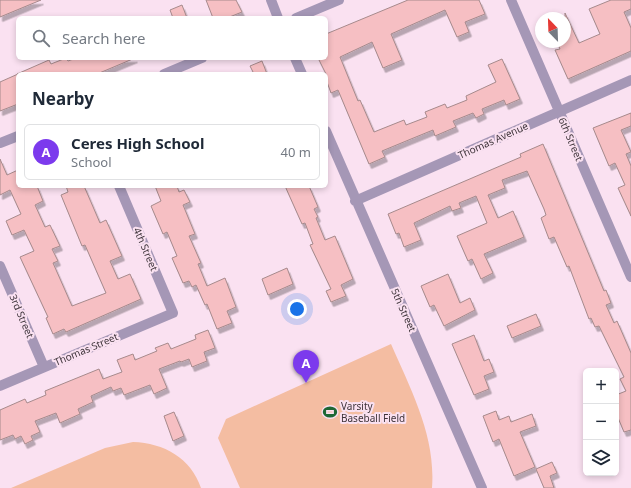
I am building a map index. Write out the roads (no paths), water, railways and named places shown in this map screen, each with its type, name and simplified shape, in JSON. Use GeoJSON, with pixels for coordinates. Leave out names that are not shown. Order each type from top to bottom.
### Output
{"type":"FeatureCollection","features":[{"type":"Feature","properties":{"kind":"street"},"geometry":{"type":"LineString","coordinates":[[271,0],[277,16]]}},
{"type":"Feature","properties":{"kind":"street"},"geometry":{"type":"LineString","coordinates":[[301,16],[339,0]]}},
{"type":"Feature","properties":{"kind":"street","name":"6th Street"},"geometry":{"type":"LineString","coordinates":[[511,0],[631,277]]}},
{"type":"Feature","properties":{"kind":"street"},"geometry":{"type":"LineString","coordinates":[[169,72],[197,60]]}},
{"type":"Feature","properties":{"kind":"street"},"geometry":{"type":"LineString","coordinates":[[296,60],[301,72]]}},
{"type":"Feature","properties":{"kind":"street","name":"Thomas Avenue"},"geometry":{"type":"LineString","coordinates":[[355,201],[631,80]]}},
{"type":"Feature","properties":{"kind":"street","name":"5th Street"},"geometry":{"type":"LineString","coordinates":[[328,136],[355,201],[482,488]]}},
{"type":"Feature","properties":{"kind":"street"},"geometry":{"type":"LineString","coordinates":[[0,143],[16,137]]}},
{"type":"Feature","properties":{"kind":"street","name":"4th Street"},"geometry":{"type":"LineString","coordinates":[[120,188],[173,312]]}},
{"type":"Feature","properties":{"kind":"street","name":"3rd Street"},"geometry":{"type":"LineString","coordinates":[[0,266],[44,367]]}},
{"type":"Feature","properties":{"kind":"street","name":"Thomas Street"},"geometry":{"type":"LineString","coordinates":[[0,386],[173,312]]}},
{"type":"Feature","properties":{"kind":"place","name":"Ceres High School"},"geometry":{"type":"Point","coordinates":[306,383]}},
{"type":"Feature","properties":{"kind":"place","name":"Varsity Baseball Field"},"geometry":{"type":"Point","coordinates":[330,412]}}]}
